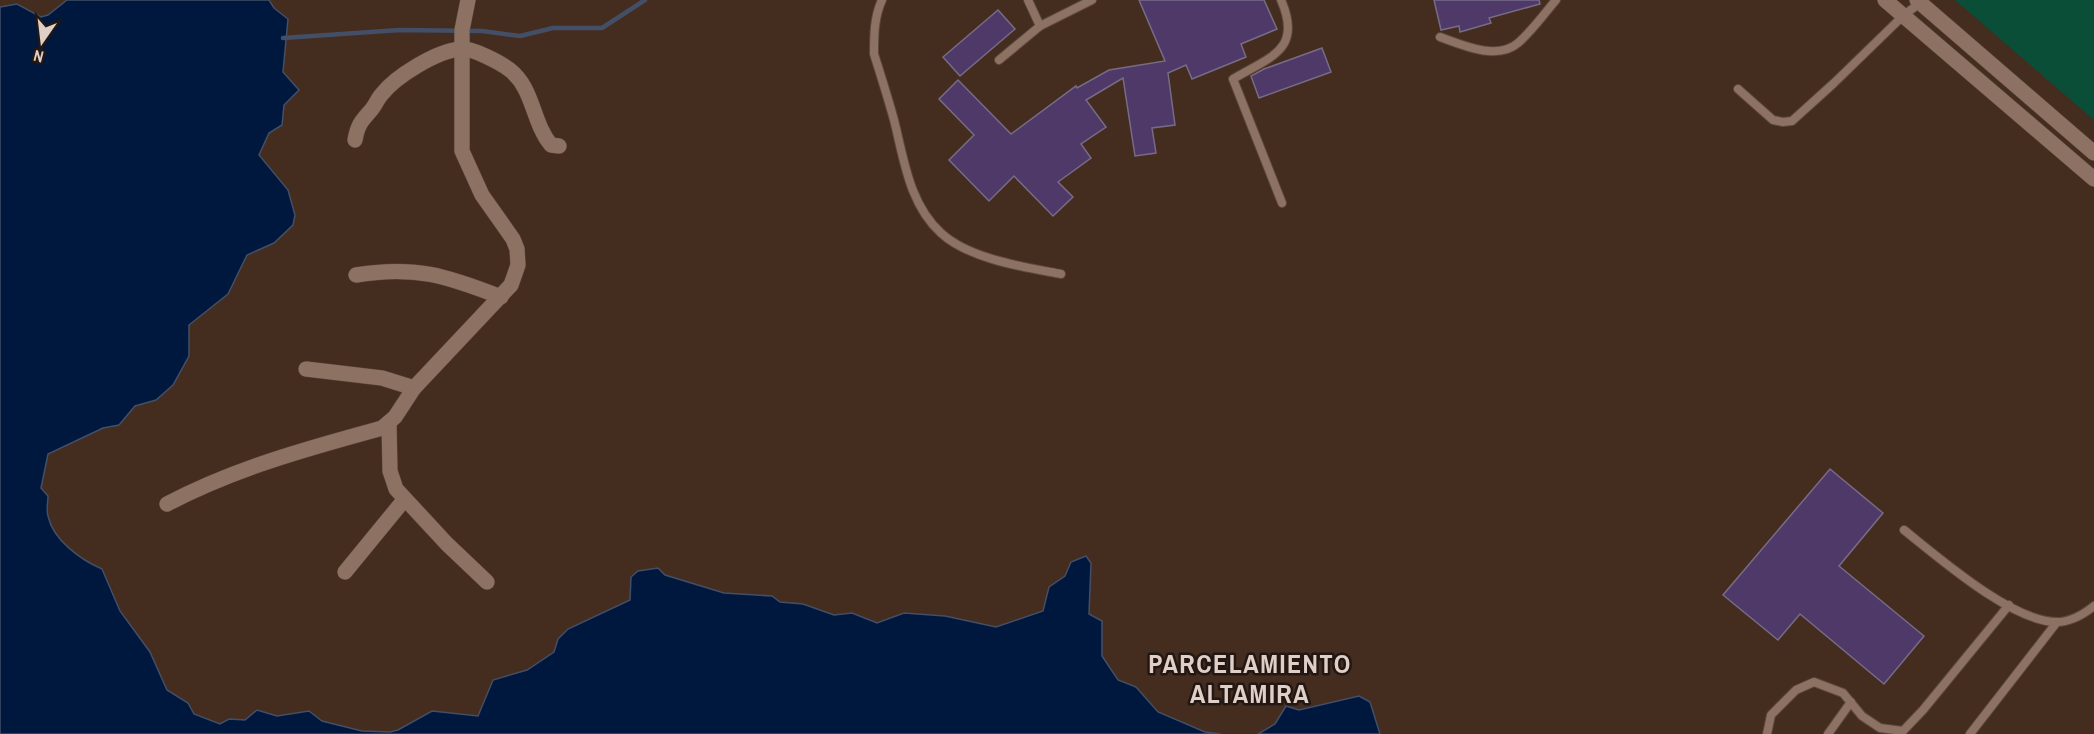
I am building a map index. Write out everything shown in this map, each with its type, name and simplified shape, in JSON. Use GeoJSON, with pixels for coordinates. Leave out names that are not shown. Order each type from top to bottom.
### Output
{"type":"FeatureCollection","features":[{"type":"Feature","properties":{"kind":"street"},"geometry":{"type":"LineString","coordinates":[[167,504],[236,472],[319,445],[382,428],[389,423],[414,388],[511,285],[518,254],[513,239],[482,195],[462,151],[462,30],[468,0]]}},
{"type":"Feature","properties":{"kind":"street"},"geometry":{"type":"LineString","coordinates":[[1885,0],[2094,179]]}},
{"type":"Feature","properties":{"kind":"street"},"geometry":{"type":"LineString","coordinates":[[1918,1],[2094,153]]}},
{"type":"Feature","properties":{"kind":"street"},"geometry":{"type":"LineString","coordinates":[[355,140],[357,128],[362,119],[374,107],[383,92],[422,62],[462,48],[493,59],[523,83],[544,136],[551,145],[560,146]]}},
{"type":"Feature","properties":{"kind":"street"},"geometry":{"type":"LineString","coordinates":[[356,275],[401,271],[438,275],[458,280],[501,297]]}},
{"type":"Feature","properties":{"kind":"street"},"geometry":{"type":"LineString","coordinates":[[306,369],[382,378],[414,388]]}},
{"type":"Feature","properties":{"kind":"street"},"geometry":{"type":"LineString","coordinates":[[389,423],[390,471],[396,489],[404,500],[487,582]]}},
{"type":"Feature","properties":{"kind":"street"},"geometry":{"type":"LineString","coordinates":[[345,572],[404,500]]}},
{"type":"Feature","properties":{"kind":"lane"},"geometry":{"type":"LineString","coordinates":[[882,0],[876,18],[874,54],[909,181],[928,219],[942,234],[984,256],[1061,274]]}},
{"type":"Feature","properties":{"kind":"lane"},"geometry":{"type":"LineString","coordinates":[[1028,0],[1040,26]]}},
{"type":"Feature","properties":{"kind":"lane"},"geometry":{"type":"LineString","coordinates":[[999,60],[1040,26],[1092,0]]}},
{"type":"Feature","properties":{"kind":"lane"},"geometry":{"type":"LineString","coordinates":[[1281,0],[1289,21],[1287,39],[1280,51],[1233,79],[1282,203]]}},
{"type":"Feature","properties":{"kind":"lane"},"geometry":{"type":"LineString","coordinates":[[1440,37],[1486,51],[1502,50],[1516,45],[1556,0]]}},
{"type":"Feature","properties":{"kind":"lane"},"geometry":{"type":"LineString","coordinates":[[1738,89],[1773,120],[1792,121],[1918,1]]}},
{"type":"Feature","properties":{"kind":"lane"},"geometry":{"type":"LineString","coordinates":[[1904,530],[1981,591],[2030,616],[2057,622],[2083,615],[2094,606]]}},
{"type":"Feature","properties":{"kind":"lane"},"geometry":{"type":"LineString","coordinates":[[1767,734],[1771,715],[1796,690],[1815,682],[1843,693],[1862,716],[1880,728],[1890,732],[1903,731],[2009,605]]}},
{"type":"Feature","properties":{"kind":"lane"},"geometry":{"type":"LineString","coordinates":[[1970,734],[2057,622]]}},
{"type":"Feature","properties":{"kind":"lane"},"geometry":{"type":"LineString","coordinates":[[1828,734],[1851,702]]}},
{"type":"Feature","properties":{"kind":"green space"},"geometry":{"type":"Polygon","coordinates":[[[1955,0],[2094,0],[2094,120],[1955,0]]]}},
{"type":"Feature","properties":{"kind":"water"},"geometry":{"type":"Polygon","coordinates":[[[67,0],[269,0],[274,8],[288,19],[283,72],[299,90],[284,105],[282,125],[269,133],[259,155],[288,190],[295,215],[293,225],[274,243],[247,255],[228,294],[189,325],[189,356],[173,385],[156,400],[135,406],[119,425],[103,428],[48,454],[41,488],[48,496],[47,514],[56,533],[77,555],[102,569],[120,611],[150,652],[167,690],[188,703],[194,714],[220,724],[229,719],[245,720],[257,710],[277,716],[309,711],[322,721],[362,731],[390,732],[432,711],[478,716],[493,680],[527,670],[554,652],[558,639],[568,629],[630,600],[631,577],[638,571],[658,568],[665,575],[724,593],[772,596],[780,602],[803,604],[834,615],[852,613],[877,623],[904,613],[945,616],[996,627],[1043,611],[1049,587],[1065,576],[1071,562],[1086,556],[1091,563],[1089,614],[1102,621],[1102,656],[1118,680],[1136,687],[1158,712],[1205,732],[1221,734],[0,734],[0,7],[17,4],[41,17],[48,15],[67,0]]]}},
{"type":"Feature","properties":{"kind":"water"},"geometry":{"type":"Polygon","coordinates":[[[1359,696],[1370,702],[1380,734],[1258,734],[1275,724],[1286,706],[1299,710],[1359,696]]]}},
{"type":"Feature","properties":{"kind":"building"},"geometry":{"type":"Polygon","coordinates":[[[1139,0],[1264,0],[1277,29],[1241,44],[1246,57],[1192,79],[1186,65],[1168,73],[1175,125],[1152,128],[1156,153],[1135,156],[1123,78],[1086,100],[1106,127],[1081,144],[1091,158],[1058,182],[1073,197],[1053,216],[1014,176],[989,201],[949,160],[974,135],[939,99],[958,80],[1011,134],[1076,86],[1077,88],[1109,70],[1165,61],[1139,0]]]}},
{"type":"Feature","properties":{"kind":"building"},"geometry":{"type":"Polygon","coordinates":[[[1434,0],[1539,0],[1540,4],[1489,18],[1491,23],[1460,32],[1459,26],[1441,30],[1434,0]]]}},
{"type":"Feature","properties":{"kind":"building"},"geometry":{"type":"Polygon","coordinates":[[[998,10],[1015,29],[960,76],[943,57],[998,10]]]}},
{"type":"Feature","properties":{"kind":"building"},"geometry":{"type":"Polygon","coordinates":[[[1322,48],[1331,72],[1259,98],[1251,76],[1322,48]]]}},
{"type":"Feature","properties":{"kind":"building"},"geometry":{"type":"Polygon","coordinates":[[[1830,469],[1883,513],[1839,566],[1924,636],[1884,684],[1800,614],[1778,640],[1723,595],[1830,469]]]}},
{"type":"Feature","properties":{"kind":"waterway"},"geometry":{"type":"LineString","coordinates":[[283,38],[400,30],[482,31],[520,36],[553,28],[602,28],[645,0]]}},
{"type":"Feature","properties":{"kind":"district","name":"PARCELAMIENTO ALTAMIRA"},"geometry":{"type":"Point","coordinates":[1250,679]}}]}
